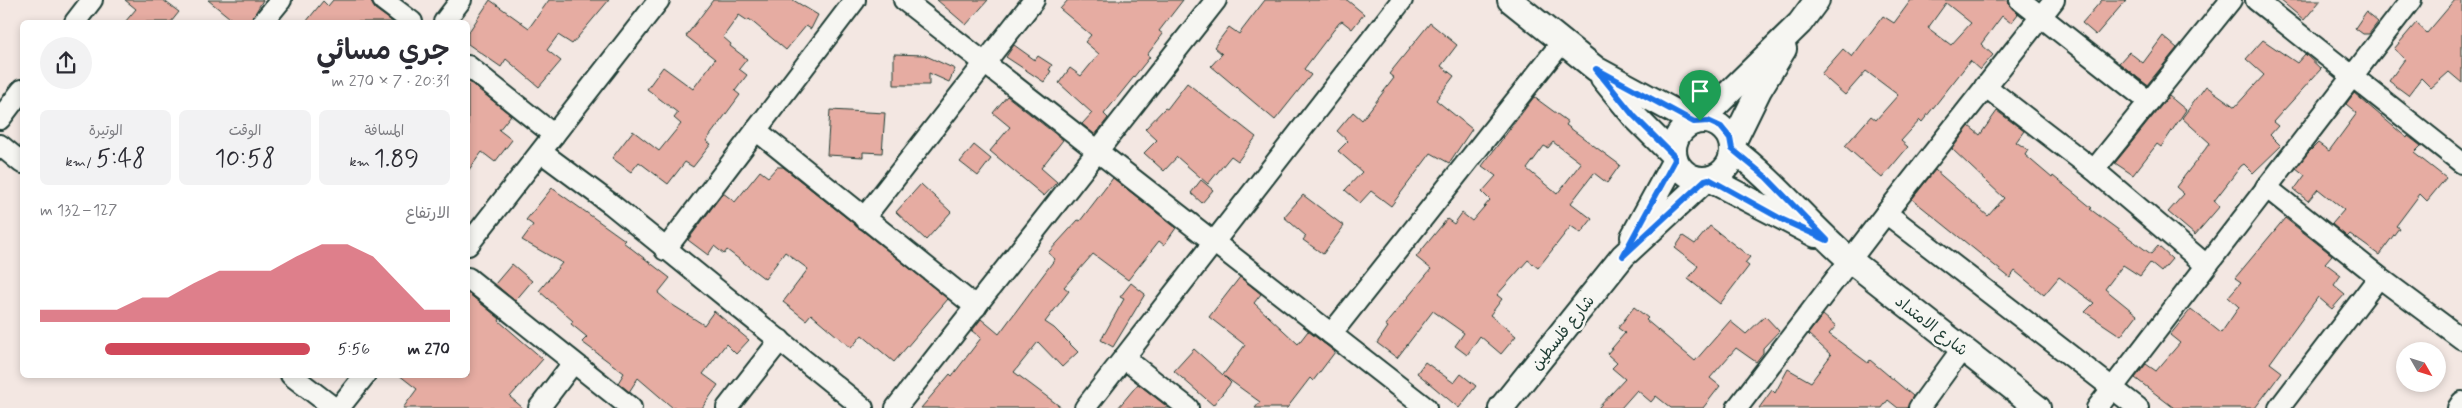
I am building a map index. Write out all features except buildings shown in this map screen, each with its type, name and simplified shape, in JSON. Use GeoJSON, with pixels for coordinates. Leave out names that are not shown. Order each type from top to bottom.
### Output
{"type":"FeatureCollection","features":[{"type":"Feature","properties":{"kind":"street"},"geometry":{"type":"LineString","coordinates":[[77,20],[92,0]]}},
{"type":"Feature","properties":{"kind":"street"},"geometry":{"type":"LineString","coordinates":[[265,20],[281,0]]}},
{"type":"Feature","properties":{"kind":"street"},"geometry":{"type":"LineString","coordinates":[[383,0],[409,20]]}},
{"type":"Feature","properties":{"kind":"street"},"geometry":{"type":"LineString","coordinates":[[446,20],[461,0]]}},
{"type":"Feature","properties":{"kind":"street"},"geometry":{"type":"LineString","coordinates":[[470,242],[659,0]]}},
{"type":"Feature","properties":{"kind":"street"},"geometry":{"type":"LineString","coordinates":[[665,250],[855,0]]}},
{"type":"Feature","properties":{"kind":"street"},"geometry":{"type":"LineString","coordinates":[[904,0],[1426,408]]}},
{"type":"Feature","properties":{"kind":"street"},"geometry":{"type":"LineString","coordinates":[[864,218],[986,64],[1034,0]]}},
{"type":"Feature","properties":{"kind":"street"},"geometry":{"type":"LineString","coordinates":[[896,408],[1216,0]]}},
{"type":"Feature","properties":{"kind":"street"},"geometry":{"type":"LineString","coordinates":[[1086,408],[1402,0]]}},
{"type":"Feature","properties":{"kind":"street"},"geometry":{"type":"LineString","coordinates":[[1510,0],[1596,69],[1634,116],[1675,158],[1684,173],[1690,177],[1707,179],[1726,168],[1732,147],[1759,90],[1800,22],[1817,0]]}},
{"type":"Feature","properties":{"kind":"street"},"geometry":{"type":"LineString","coordinates":[[2020,0],[2148,102]]}},
{"type":"Feature","properties":{"kind":"street"},"geometry":{"type":"LineString","coordinates":[[1737,408],[1985,86],[2054,0]]}},
{"type":"Feature","properties":{"kind":"street"},"geometry":{"type":"LineString","coordinates":[[2094,170],[2231,0]]}},
{"type":"Feature","properties":{"kind":"street"},"geometry":{"type":"LineString","coordinates":[[2256,0],[2462,163]]}},
{"type":"Feature","properties":{"kind":"street"},"geometry":{"type":"LineString","coordinates":[[2097,408],[2411,0]]}},
{"type":"Feature","properties":{"kind":"street"},"geometry":{"type":"LineString","coordinates":[[1675,158],[1674,149],[1678,135],[1682,130],[1697,122],[1800,22]]}},
{"type":"Feature","properties":{"kind":"street"},"geometry":{"type":"LineString","coordinates":[[1331,334],[1563,41]]}},
{"type":"Feature","properties":{"kind":"street"},"geometry":{"type":"LineString","coordinates":[[470,68],[554,136]]}},
{"type":"Feature","properties":{"kind":"street"},"geometry":{"type":"LineString","coordinates":[[1596,69],[1697,122],[1715,123],[1730,138],[1732,147]]}},
{"type":"Feature","properties":{"kind":"street"},"geometry":{"type":"LineString","coordinates":[[1985,86],[2094,170],[2206,265]]}},
{"type":"Feature","properties":{"kind":"street"},"geometry":{"type":"LineString","coordinates":[[0,119],[20,93]]}},
{"type":"Feature","properties":{"kind":"street"},"geometry":{"type":"LineString","coordinates":[[756,130],[976,306]]}},
{"type":"Feature","properties":{"kind":"street"},"geometry":{"type":"LineString","coordinates":[[0,145],[20,161]]}},
{"type":"Feature","properties":{"kind":"street","name":"شارع الامتداد"},"geometry":{"type":"LineString","coordinates":[[1732,147],[1766,177],[1827,240],[1850,260],[2038,408]]}},
{"type":"Feature","properties":{"kind":"street"},"geometry":{"type":"LineString","coordinates":[[541,152],[611,204],[665,250],[863,408]]}},
{"type":"Feature","properties":{"kind":"street","name":"شارع فلسطين"},"geometry":{"type":"LineString","coordinates":[[1623,256],[1675,158]]}},
{"type":"Feature","properties":{"kind":"street","name":"شارع الامتداد"},"geometry":{"type":"LineString","coordinates":[[1707,179],[1783,220],[1827,240]]}},
{"type":"Feature","properties":{"kind":"street","name":"شارع فلسطين"},"geometry":{"type":"LineString","coordinates":[[1501,408],[1623,256],[1707,179]]}},
{"type":"Feature","properties":{"kind":"street"},"geometry":{"type":"LineString","coordinates":[[2266,188],[2379,277],[2462,339]]}},
{"type":"Feature","properties":{"kind":"street"},"geometry":{"type":"LineString","coordinates":[[1886,214],[2138,408]]}},
{"type":"Feature","properties":{"kind":"street"},"geometry":{"type":"LineString","coordinates":[[2279,408],[2379,277]]}},
{"type":"Feature","properties":{"kind":"street"},"geometry":{"type":"LineString","coordinates":[[470,280],[631,408]]}},
{"type":"Feature","properties":{"kind":"street"},"geometry":{"type":"LineString","coordinates":[[727,408],[780,340]]}},
{"type":"Feature","properties":{"kind":"street"},"geometry":{"type":"LineString","coordinates":[[1918,408],[1962,349]]}},
{"type":"Feature","properties":{"kind":"street"},"geometry":{"type":"LineString","coordinates":[[1124,358],[1188,408]]}},
{"type":"Feature","properties":{"kind":"street"},"geometry":{"type":"LineString","coordinates":[[539,408],[573,363]]}},
{"type":"Feature","properties":{"kind":"street"},"geometry":{"type":"LineString","coordinates":[[295,378],[334,408]]}},
{"type":"Feature","properties":{"kind":"street"},"geometry":{"type":"LineString","coordinates":[[339,408],[363,378]]}},
{"type":"Feature","properties":{"kind":"street"},"geometry":{"type":"LineString","coordinates":[[2458,408],[2462,402]]}},
{"type":"Feature","properties":{"kind":"route"},"geometry":{"type":"LineString","coordinates":[[1596,69],[1694,122],[1700,121],[1715,123],[1721,127],[1730,138],[1732,149],[1766,177],[1827,240],[1783,220],[1709,179],[1705,180],[1687,195],[1623,256],[1675,160],[1674,156],[1634,116],[1596,69]]}}]}
